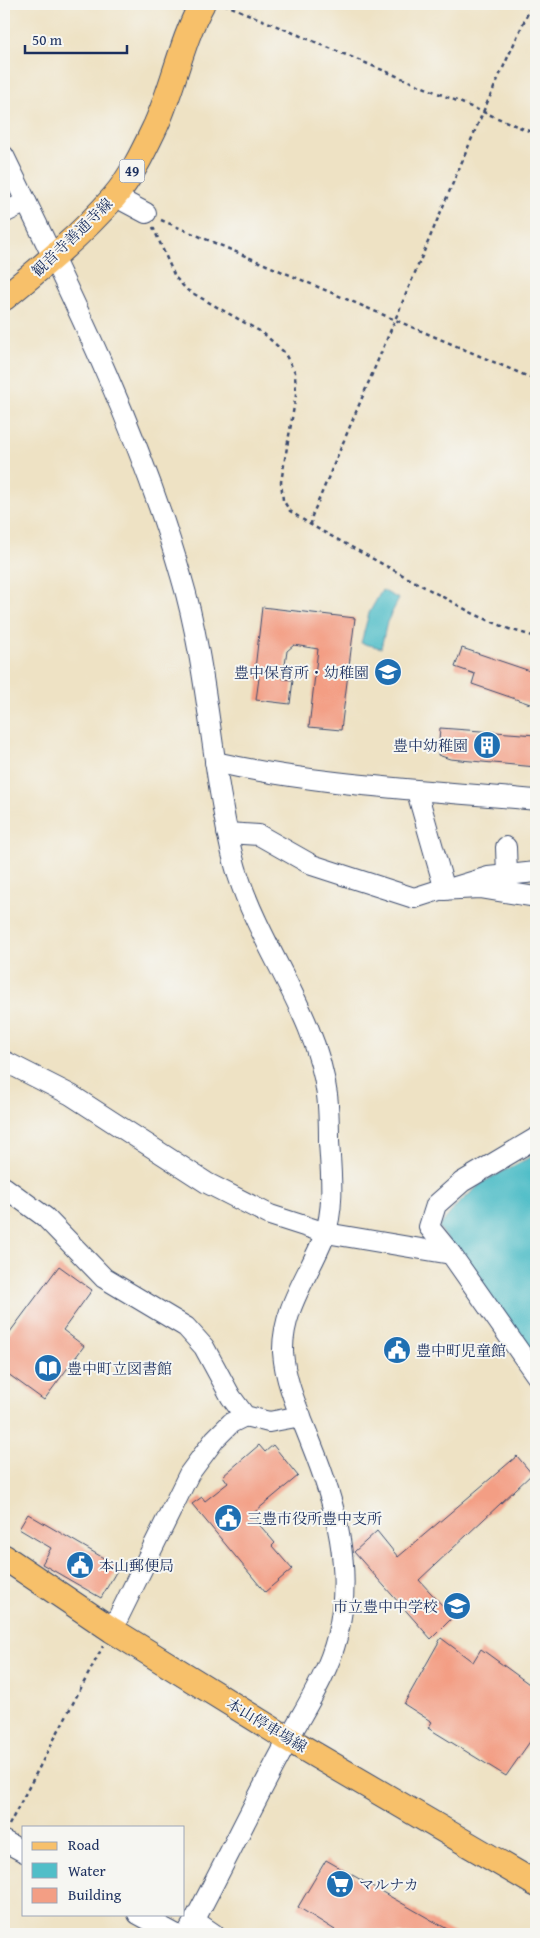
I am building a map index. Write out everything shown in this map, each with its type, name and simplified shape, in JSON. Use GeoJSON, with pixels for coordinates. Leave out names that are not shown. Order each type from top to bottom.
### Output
{"type":"FeatureCollection","features":[{"type":"Feature","properties":{"kind":"main road","name":"観音寺善通寺線"},"geometry":{"type":"LineString","coordinates":[[4,298],[54,258],[135,208],[139,161],[157,123],[191,24],[202,4]]}},
{"type":"Feature","properties":{"kind":"main road","name":"本山停車場線"},"geometry":{"type":"LineString","coordinates":[[4,1556],[112,1630],[288,1738],[536,1884]]}},
{"type":"Feature","properties":{"kind":"street"},"geometry":{"type":"LineString","coordinates":[[4,156],[54,258],[131,431],[182,578],[198,650],[227,833],[242,885],[254,916],[307,1025],[321,1064],[328,1097],[331,1184],[326,1232],[291,1306],[285,1328],[283,1349],[286,1375],[300,1416],[328,1485],[340,1529],[343,1608],[337,1640],[323,1677],[288,1738],[191,1928],[214,1934]]}},
{"type":"Feature","properties":{"kind":"street"},"geometry":{"type":"LineString","coordinates":[[4,213],[26,202]]}},
{"type":"Feature","properties":{"kind":"street"},"geometry":{"type":"LineString","coordinates":[[215,762],[256,771],[364,785],[536,800]]}},
{"type":"Feature","properties":{"kind":"street"},"geometry":{"type":"LineString","coordinates":[[419,799],[445,890]]}},
{"type":"Feature","properties":{"kind":"street"},"geometry":{"type":"LineString","coordinates":[[227,833],[259,835],[312,866],[414,898],[488,877],[536,872]]}},
{"type":"Feature","properties":{"kind":"street"},"geometry":{"type":"LineString","coordinates":[[506,848],[507,875]]}},
{"type":"Feature","properties":{"kind":"street"},"geometry":{"type":"LineString","coordinates":[[445,890],[480,888],[536,897]]}},
{"type":"Feature","properties":{"kind":"street"},"geometry":{"type":"LineString","coordinates":[[4,1061],[71,1096],[207,1183],[270,1215],[326,1232],[451,1254]]}},
{"type":"Feature","properties":{"kind":"street"},"geometry":{"type":"LineString","coordinates":[[536,1138],[462,1182],[436,1205],[430,1227],[536,1375]]}},
{"type":"Feature","properties":{"kind":"street"},"geometry":{"type":"LineString","coordinates":[[4,1187],[45,1217],[104,1278],[186,1328],[204,1347],[231,1397],[246,1416],[269,1422],[300,1416]]}},
{"type":"Feature","properties":{"kind":"street"},"geometry":{"type":"LineString","coordinates":[[112,1630],[189,1474],[215,1439],[231,1423],[246,1416]]}},
{"type":"Feature","properties":{"kind":"street"},"geometry":{"type":"LineString","coordinates":[[6,1834],[22,1850]]}},
{"type":"Feature","properties":{"kind":"street"},"geometry":{"type":"LineString","coordinates":[[142,1916],[175,1934]]}},
{"type":"Feature","properties":{"kind":"path"},"geometry":{"type":"LineString","coordinates":[[224,4],[536,134]]}},
{"type":"Feature","properties":{"kind":"path"},"geometry":{"type":"LineString","coordinates":[[311,525],[312,516],[483,112],[532,4]]}},
{"type":"Feature","properties":{"kind":"path"},"geometry":{"type":"LineString","coordinates":[[135,208],[536,380]]}},
{"type":"Feature","properties":{"kind":"path"},"geometry":{"type":"LineString","coordinates":[[135,208],[164,254],[175,277],[187,290],[263,333],[284,352],[295,372],[296,395],[281,482],[283,500],[290,511],[311,525],[474,614],[536,638]]}},
{"type":"Feature","properties":{"kind":"path"},"geometry":{"type":"LineString","coordinates":[[6,1834],[42,1761],[112,1630]]}},
{"type":"Feature","properties":{"kind":"water"},"geometry":{"type":"Polygon","coordinates":[[[382,590],[399,599],[387,622],[381,648],[361,643],[369,613],[382,590]]]}},
{"type":"Feature","properties":{"kind":"water"},"geometry":{"type":"Polygon","coordinates":[[[536,1154],[536,1370],[439,1227],[457,1205],[483,1182],[536,1154]]]}},
{"type":"Feature","properties":{"kind":"building"},"geometry":{"type":"Polygon","coordinates":[[[262,607],[355,618],[341,730],[309,727],[318,649],[294,645],[287,651],[283,679],[293,680],[290,704],[256,700],[259,678],[254,678],[262,607]]]}},
{"type":"Feature","properties":{"kind":"building"},"geometry":{"type":"Polygon","coordinates":[[[462,648],[536,673],[536,706],[472,684],[475,674],[455,667],[462,648]]]}},
{"type":"Feature","properties":{"kind":"building","name":"豊中幼稚園"},"geometry":{"type":"Polygon","coordinates":[[[440,728],[536,735],[536,767],[450,759],[438,755],[440,728]]]}},
{"type":"Feature","properties":{"kind":"building"},"geometry":{"type":"Polygon","coordinates":[[[59,1266],[92,1290],[63,1330],[84,1346],[44,1400],[4,1371],[4,1340],[59,1266]]]}},
{"type":"Feature","properties":{"kind":"building","name":"三豊市役所豊中支所"},"geometry":{"type":"Polygon","coordinates":[[[259,1445],[265,1452],[273,1445],[298,1476],[251,1515],[275,1543],[272,1546],[292,1569],[265,1592],[192,1504],[202,1497],[205,1501],[228,1483],[223,1476],[259,1445]]]}},
{"type":"Feature","properties":{"kind":"building"},"geometry":{"type":"Polygon","coordinates":[[[517,1456],[532,1474],[419,1580],[453,1617],[431,1639],[354,1552],[377,1531],[398,1557],[517,1456]]]}},
{"type":"Feature","properties":{"kind":"building"},"geometry":{"type":"Polygon","coordinates":[[[28,1514],[119,1567],[101,1598],[42,1564],[51,1548],[19,1529],[28,1514]]]}},
{"type":"Feature","properties":{"kind":"building"},"geometry":{"type":"Polygon","coordinates":[[[441,1638],[473,1662],[481,1649],[536,1689],[536,1733],[506,1776],[428,1728],[432,1722],[404,1704],[441,1638]]]}},
{"type":"Feature","properties":{"kind":"building","name":"マルナカ"},"geometry":{"type":"Polygon","coordinates":[[[326,1860],[456,1934],[333,1934],[335,1930],[298,1907],[326,1860]]]}},
{"type":"Feature","properties":{"kind":"place","name":"豊中保育所・幼稚園"},"geometry":{"type":"Point","coordinates":[388,672]}},
{"type":"Feature","properties":{"kind":"place","name":"豊中幼稚園"},"geometry":{"type":"Point","coordinates":[487,745]}},
{"type":"Feature","properties":{"kind":"place","name":"豊中町児童館"},"geometry":{"type":"Point","coordinates":[397,1350]}},
{"type":"Feature","properties":{"kind":"place","name":"豊中町立図書館"},"geometry":{"type":"Point","coordinates":[48,1368]}},
{"type":"Feature","properties":{"kind":"place","name":"三豊市役所豊中支所"},"geometry":{"type":"Point","coordinates":[228,1518]}},
{"type":"Feature","properties":{"kind":"place","name":"本山郵便局"},"geometry":{"type":"Point","coordinates":[80,1565]}},
{"type":"Feature","properties":{"kind":"place","name":"市立豊中中学校"},"geometry":{"type":"Point","coordinates":[457,1606]}},
{"type":"Feature","properties":{"kind":"place","name":"マルナカ"},"geometry":{"type":"Point","coordinates":[340,1884]}}]}
